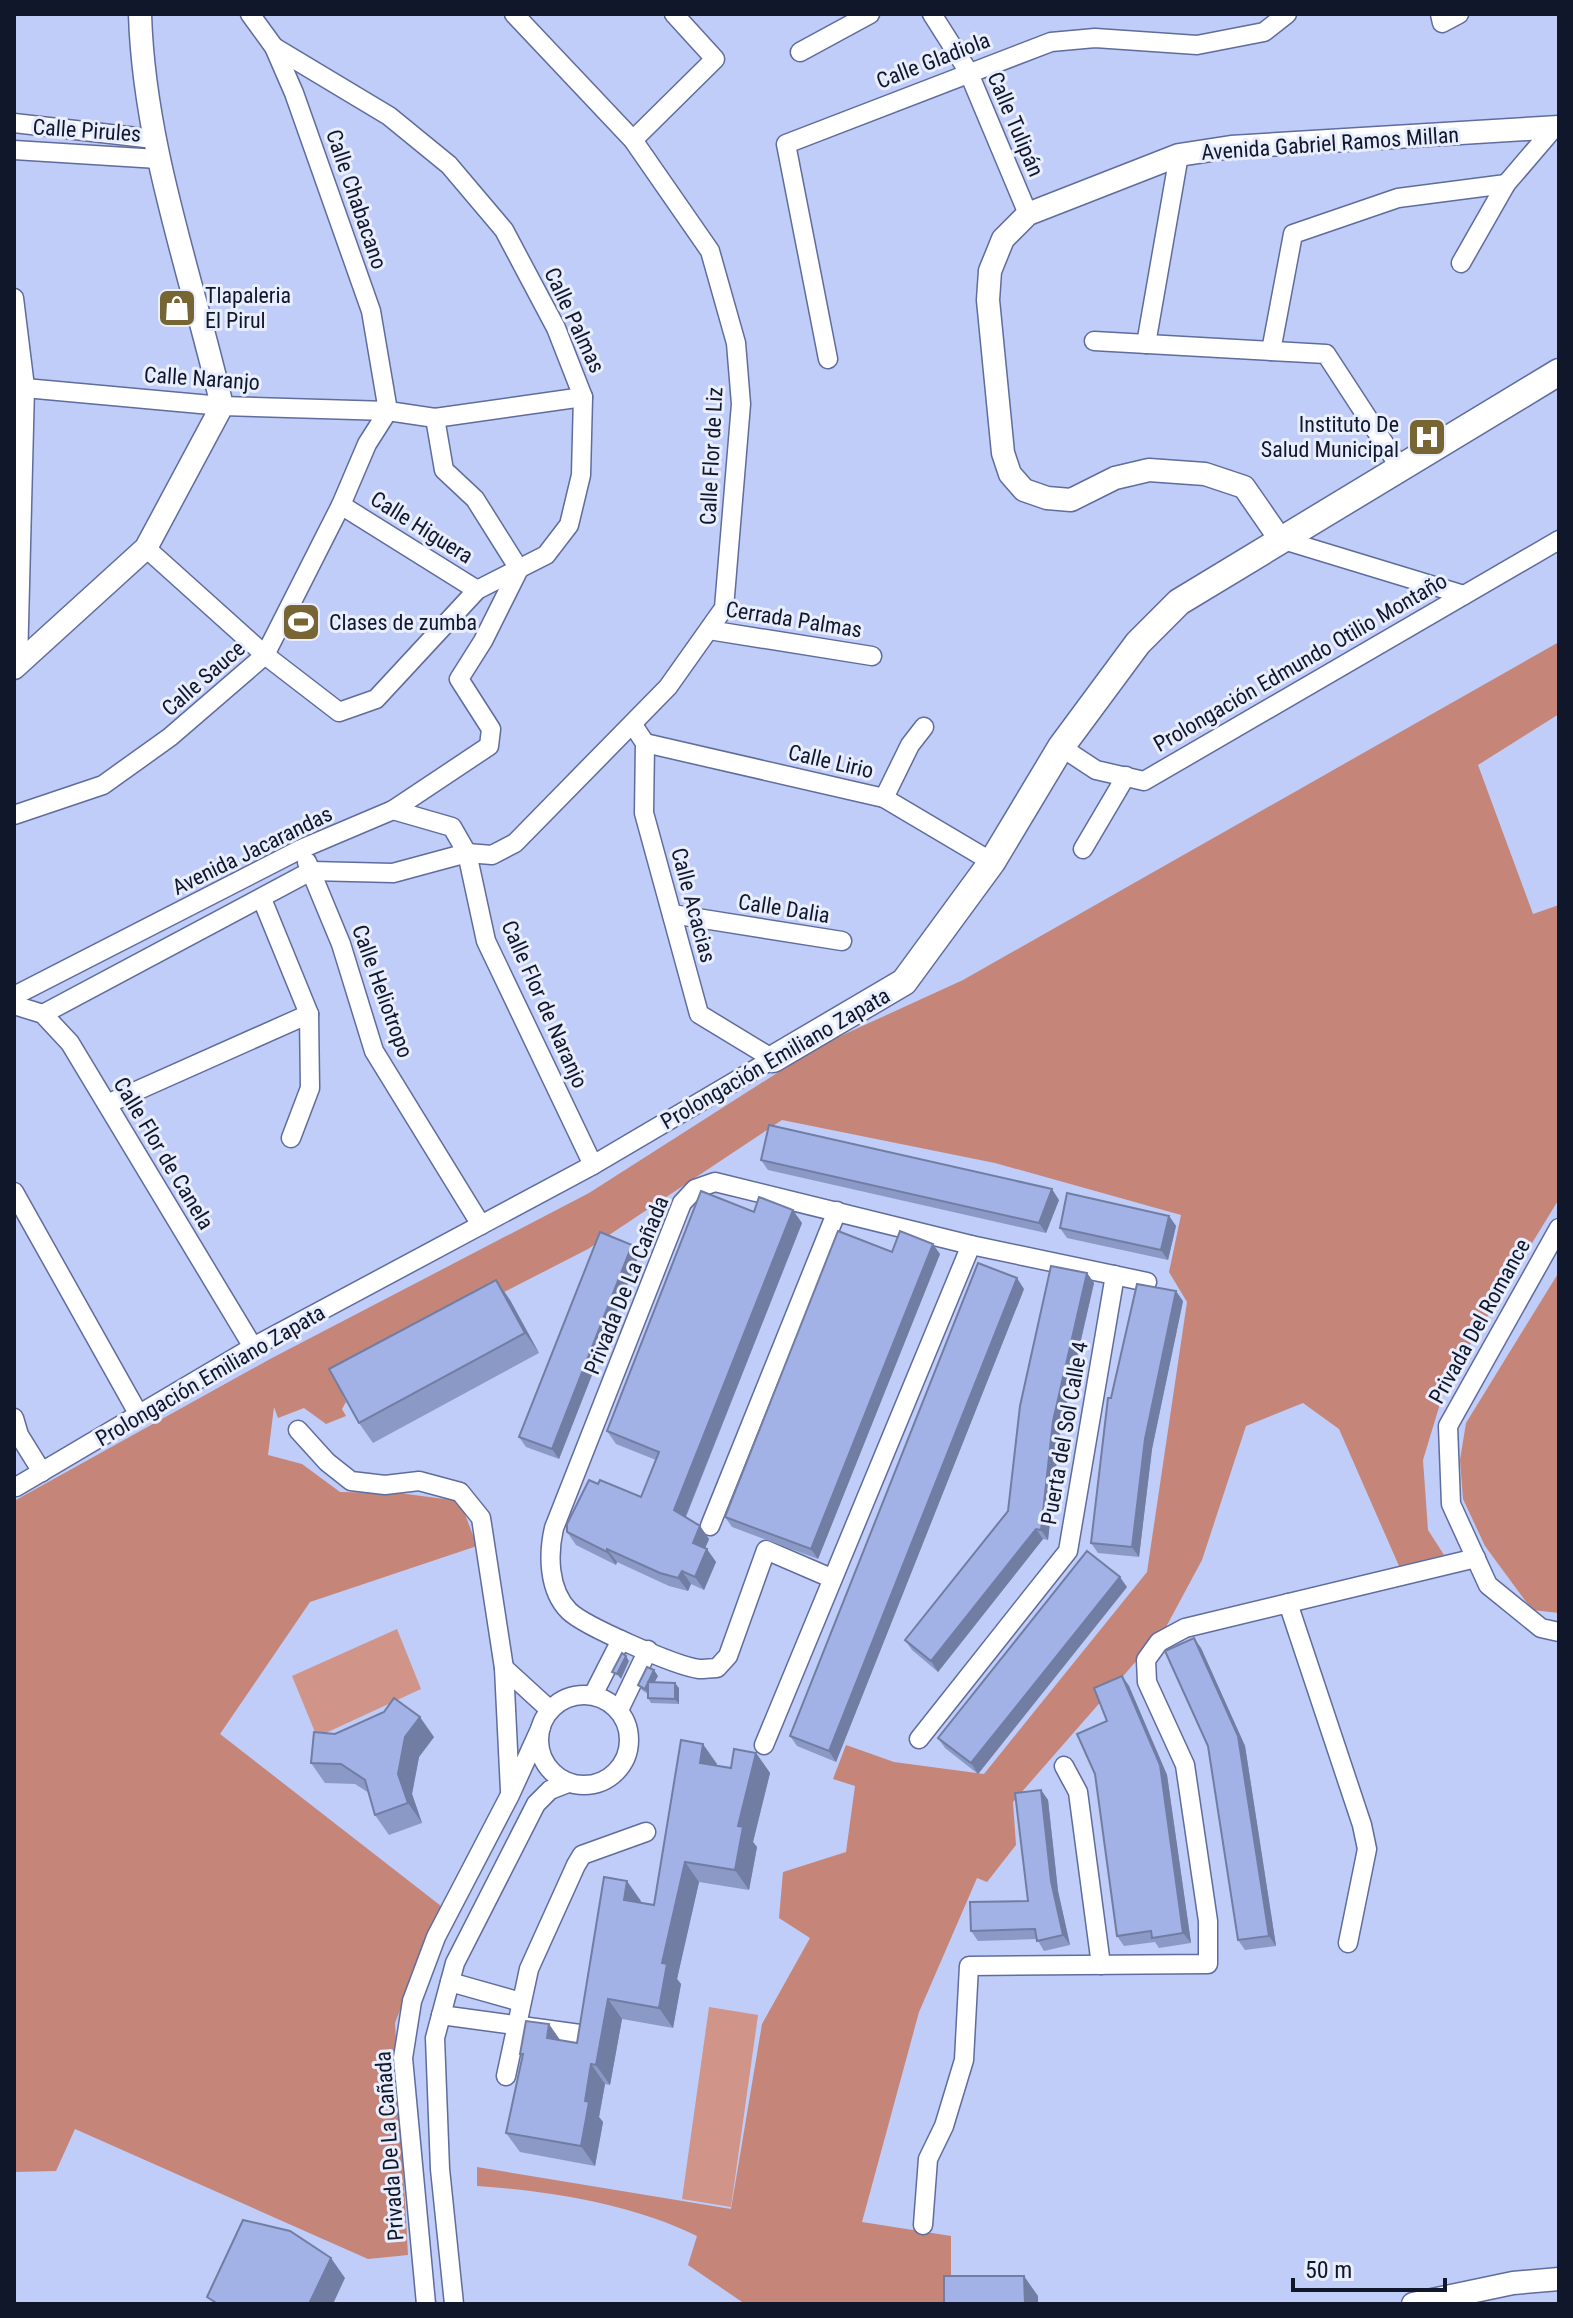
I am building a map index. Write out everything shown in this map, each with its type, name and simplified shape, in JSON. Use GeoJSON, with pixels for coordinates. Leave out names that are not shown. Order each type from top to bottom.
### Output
{"type":"FeatureCollection","features":[{"type":"Feature","properties":{"kind":"main road","name":"Prolongación Emiliano Zapata"},"geometry":{"type":"LineString","coordinates":[[773,1059],[904,982],[992,862],[1061,747],[1138,643],[1179,602],[1399,466],[1559,372]]}},
{"type":"Feature","properties":{"kind":"street"},"geometry":{"type":"LineString","coordinates":[[16,666],[146,548],[222,406],[156,149],[141,54],[140,14]]}},
{"type":"Feature","properties":{"kind":"street","name":"Calle Chabacano"},"geometry":{"type":"LineString","coordinates":[[250,14],[274,47],[294,93],[371,311],[388,411]]}},
{"type":"Feature","properties":{"kind":"street","name":"Calle Flor de Liz"},"geometry":{"type":"LineString","coordinates":[[467,853],[492,855],[515,843],[668,687],[724,608],[741,404],[736,343],[710,251],[633,140],[514,14]]}},
{"type":"Feature","properties":{"kind":"street"},"geometry":{"type":"LineString","coordinates":[[633,140],[715,59],[674,14]]}},
{"type":"Feature","properties":{"kind":"street"},"geometry":{"type":"LineString","coordinates":[[800,52],[870,14]]}},
{"type":"Feature","properties":{"kind":"street","name":"Calle Tulipán"},"geometry":{"type":"LineString","coordinates":[[932,14],[968,71],[1028,214]]}},
{"type":"Feature","properties":{"kind":"street","name":"Calle Gladiola"},"geometry":{"type":"LineString","coordinates":[[828,359],[786,144],[968,71],[1051,42],[1095,38],[1197,45],[1264,32],[1287,14]]}},
{"type":"Feature","properties":{"kind":"street"},"geometry":{"type":"LineString","coordinates":[[1441,18],[1459,14]]}},
{"type":"Feature","properties":{"kind":"street","name":"Calle Palmas"},"geometry":{"type":"LineString","coordinates":[[274,47],[389,116],[449,165],[504,230],[556,328],[583,397],[581,475],[569,525],[546,555],[477,590]]}},
{"type":"Feature","properties":{"kind":"street"},"geometry":{"type":"LineString","coordinates":[[14,123],[156,149]]}},
{"type":"Feature","properties":{"kind":"street"},"geometry":{"type":"LineString","coordinates":[[1461,263],[1506,184],[1557,128]]}},
{"type":"Feature","properties":{"kind":"street","name":"Avenida Gabriel Ramos Millan"},"geometry":{"type":"LineString","coordinates":[[1280,539],[1244,487],[1205,474],[1149,470],[1115,478],[1071,500],[1047,498],[1024,490],[1010,474],[1003,453],[989,285],[990,271],[1003,239],[1028,214],[1179,155],[1231,147],[1557,128]]}},
{"type":"Feature","properties":{"kind":"street","name":"Calle Pirules"},"geometry":{"type":"LineString","coordinates":[[14,150],[156,149]]}},
{"type":"Feature","properties":{"kind":"street"},"geometry":{"type":"LineString","coordinates":[[1146,344],[1179,155]]}},
{"type":"Feature","properties":{"kind":"street"},"geometry":{"type":"LineString","coordinates":[[1271,351],[1293,234],[1398,198],[1506,184]]}},
{"type":"Feature","properties":{"kind":"street"},"geometry":{"type":"LineString","coordinates":[[14,298],[19,387],[16,666]]}},
{"type":"Feature","properties":{"kind":"street"},"geometry":{"type":"LineString","coordinates":[[1094,341],[1326,354],[1399,466]]}},
{"type":"Feature","properties":{"kind":"street","name":"Calle Naranjo"},"geometry":{"type":"LineString","coordinates":[[19,387],[222,406],[388,411],[435,418],[583,397]]}},
{"type":"Feature","properties":{"kind":"street","name":"Calle Sauce"},"geometry":{"type":"LineString","coordinates":[[14,815],[103,785],[170,737],[265,655],[341,505],[367,444],[388,411]]}},
{"type":"Feature","properties":{"kind":"street"},"geometry":{"type":"LineString","coordinates":[[435,418],[444,470],[475,499],[519,569]]}},
{"type":"Feature","properties":{"kind":"street","name":"Calle Higuera"},"geometry":{"type":"LineString","coordinates":[[341,505],[477,590]]}},
{"type":"Feature","properties":{"kind":"street"},"geometry":{"type":"LineString","coordinates":[[1280,539],[1464,595]]}},
{"type":"Feature","properties":{"kind":"street","name":"Prolongación Edmundo Otilio Montaño"},"geometry":{"type":"LineString","coordinates":[[1061,747],[1096,770],[1144,781],[1559,540]]}},
{"type":"Feature","properties":{"kind":"street"},"geometry":{"type":"LineString","coordinates":[[146,548],[265,655],[339,712],[376,699],[477,590]]}},
{"type":"Feature","properties":{"kind":"street","name":"Avenida Jacarandas"},"geometry":{"type":"LineString","coordinates":[[14,996],[301,849],[393,810],[489,746],[491,729],[459,679],[483,641],[519,569]]}},
{"type":"Feature","properties":{"kind":"street","name":"Cerrada Palmas"},"geometry":{"type":"LineString","coordinates":[[709,630],[872,656]]}},
{"type":"Feature","properties":{"kind":"street"},"geometry":{"type":"LineString","coordinates":[[633,725],[645,743]]}},
{"type":"Feature","properties":{"kind":"street"},"geometry":{"type":"LineString","coordinates":[[884,798],[910,745],[924,727]]}},
{"type":"Feature","properties":{"kind":"street","name":"Calle Lirio"},"geometry":{"type":"LineString","coordinates":[[645,743],[884,798],[992,862]]}},
{"type":"Feature","properties":{"kind":"street","name":"Calle Acacias"},"geometry":{"type":"LineString","coordinates":[[645,743],[644,813],[699,1014],[773,1059]]}},
{"type":"Feature","properties":{"kind":"street"},"geometry":{"type":"LineString","coordinates":[[1083,849],[1126,776]]}},
{"type":"Feature","properties":{"kind":"street","name":"Calle Flor de Naranjo"},"geometry":{"type":"LineString","coordinates":[[393,810],[452,827],[467,853],[486,941],[593,1165]]}},
{"type":"Feature","properties":{"kind":"street","name":"Calle Heliotropo"},"geometry":{"type":"LineString","coordinates":[[301,849],[341,944],[374,1051],[481,1225]]}},
{"type":"Feature","properties":{"kind":"street","name":"Avenida Jacarandas"},"geometry":{"type":"LineString","coordinates":[[43,1014],[311,871],[393,873],[467,853]]}},
{"type":"Feature","properties":{"kind":"street"},"geometry":{"type":"LineString","coordinates":[[262,899],[309,1014],[310,1088],[291,1138]]}},
{"type":"Feature","properties":{"kind":"street","name":"Calle Dalia"},"geometry":{"type":"LineString","coordinates":[[672,914],[842,941]]}},
{"type":"Feature","properties":{"kind":"street","name":"Calle Flor de Canela"},"geometry":{"type":"LineString","coordinates":[[14,1005],[43,1014],[70,1043],[253,1347]]}},
{"type":"Feature","properties":{"kind":"street"},"geometry":{"type":"LineString","coordinates":[[107,1104],[309,1014]]}},
{"type":"Feature","properties":{"kind":"street","name":"Prolongación Emiliano Zapata"},"geometry":{"type":"LineString","coordinates":[[16,1487],[253,1347],[593,1165],[773,1059]]}},
{"type":"Feature","properties":{"kind":"street","name":"Privada De La Cañada"},"geometry":{"type":"LineString","coordinates":[[831,1578],[766,1550],[728,1656],[717,1668],[698,1669],[621,1640],[569,1611],[557,1592],[548,1555],[554,1528],[682,1203],[695,1189],[715,1182],[971,1245],[1147,1282]]}},
{"type":"Feature","properties":{"kind":"street"},"geometry":{"type":"LineString","coordinates":[[14,1192],[139,1415]]}},
{"type":"Feature","properties":{"kind":"street"},"geometry":{"type":"LineString","coordinates":[[710,1526],[837,1211]]}},
{"type":"Feature","properties":{"kind":"street","name":"Privada Del Romance"},"geometry":{"type":"LineString","coordinates":[[1559,1228],[1448,1426],[1451,1504],[1488,1585],[1541,1628],[1559,1632]]}},
{"type":"Feature","properties":{"kind":"street"},"geometry":{"type":"LineString","coordinates":[[764,1745],[971,1245]]}},
{"type":"Feature","properties":{"kind":"street","name":"Puerta del Sol Calle 4"},"geometry":{"type":"LineString","coordinates":[[919,1739],[1068,1551],[1115,1275]]}},
{"type":"Feature","properties":{"kind":"street"},"geometry":{"type":"LineString","coordinates":[[14,1418],[19,1435],[42,1472]]}},
{"type":"Feature","properties":{"kind":"street"},"geometry":{"type":"LineString","coordinates":[[298,1430],[327,1462],[351,1481],[385,1485],[419,1481],[460,1492],[481,1518],[504,1668],[510,1795]]}},
{"type":"Feature","properties":{"kind":"street"},"geometry":{"type":"LineString","coordinates":[[923,2225],[928,2159],[944,2126],[964,2060],[969,1966],[1208,1964],[1208,1921],[1185,1765],[1147,1682],[1146,1660],[1159,1642],[1185,1628],[1476,1558]]}},
{"type":"Feature","properties":{"kind":"street"},"geometry":{"type":"LineString","coordinates":[[1288,1603],[1362,1825],[1367,1849],[1348,1943]]}},
{"type":"Feature","properties":{"kind":"street"},"geometry":{"type":"LineString","coordinates":[[593,1695],[621,1640]]}},
{"type":"Feature","properties":{"kind":"street"},"geometry":{"type":"LineString","coordinates":[[619,1710],[648,1650]]}},
{"type":"Feature","properties":{"kind":"street"},"geometry":{"type":"LineString","coordinates":[[504,1668],[550,1710]]}},
{"type":"Feature","properties":{"kind":"street"},"geometry":{"type":"LineString","coordinates":[[454,2304],[440,2169],[435,2038],[455,1963],[536,1804],[550,1790],[568,1783],[596,1784],[621,1767],[630,1738],[619,1710],[593,1695],[577,1695],[550,1710],[541,1727],[539,1739],[545,1764],[568,1783]]}},
{"type":"Feature","properties":{"kind":"street","name":"Privada De La Cañada"},"geometry":{"type":"LineString","coordinates":[[426,2304],[403,2058],[409,2015],[436,1937],[510,1795],[541,1727]]}},
{"type":"Feature","properties":{"kind":"street"},"geometry":{"type":"LineString","coordinates":[[1064,1766],[1078,1792],[1101,1965]]}},
{"type":"Feature","properties":{"kind":"street"},"geometry":{"type":"LineString","coordinates":[[506,2076],[529,1969],[582,1855],[646,1832]]}},
{"type":"Feature","properties":{"kind":"street"},"geometry":{"type":"LineString","coordinates":[[450,1982],[521,2002]]}},
{"type":"Feature","properties":{"kind":"street"},"geometry":{"type":"LineString","coordinates":[[441,2015],[580,2034]]}},
{"type":"Feature","properties":{"kind":"street"},"geometry":{"type":"LineString","coordinates":[[1413,2304],[1513,2283],[1559,2279]]}},
{"type":"Feature","properties":{"kind":"shaded area"},"geometry":{"type":"Polygon","coordinates":[[[1559,642],[1559,714],[1478,765],[1533,914],[1559,905],[1559,1199],[1446,1384],[1423,1460],[1428,1530],[1444,1555],[1399,1566],[1339,1429],[1303,1403],[1246,1426],[1202,1560],[1166,1627],[1013,1802],[1016,1845],[987,1882],[977,1878],[919,2012],[862,2222],[951,2236],[951,2304],[745,2304],[688,2265],[697,2236],[618,2207],[533,2191],[477,2186],[477,2167],[731,2209],[762,2024],[810,1938],[779,1918],[783,1872],[846,1852],[855,1786],[833,1779],[846,1745],[894,1762],[984,1774],[1147,1572],[1187,1302],[1169,1272],[1181,1215],[995,1163],[782,1120],[588,1249],[436,1327],[338,1385],[346,1402],[342,1409],[346,1416],[326,1424],[304,1408],[278,1418],[274,1407],[268,1455],[302,1464],[340,1492],[399,1493],[460,1501],[477,1546],[310,1602],[220,1734],[441,1906],[395,2023],[408,2255],[368,2259],[75,2129],[56,2171],[14,2172],[14,1501],[272,1358],[589,1193],[821,1045],[963,980],[1559,642]]]}},
{"type":"Feature","properties":{"kind":"shaded area"},"geometry":{"type":"Polygon","coordinates":[[[1559,1272],[1559,1613],[1532,1610],[1485,1546],[1463,1499],[1460,1460],[1466,1423],[1559,1272]]]}},
{"type":"Feature","properties":{"kind":"shaded area"},"geometry":{"type":"Polygon","coordinates":[[[397,1629],[421,1689],[317,1737],[292,1676],[397,1629]]]}},
{"type":"Feature","properties":{"kind":"shaded area"},"geometry":{"type":"Polygon","coordinates":[[[709,2007],[758,2015],[731,2207],[682,2199],[709,2007]]]}},
{"type":"Feature","properties":{"kind":"building"},"geometry":{"type":"Polygon","coordinates":[[[769,1125],[1052,1189],[1039,1223],[761,1160],[769,1125]]]}},
{"type":"Feature","properties":{"kind":"building"},"geometry":{"type":"Polygon","coordinates":[[[701,1191],[754,1212],[759,1197],[793,1210],[674,1510],[700,1526],[693,1543],[707,1549],[695,1577],[682,1571],[678,1578],[607,1549],[607,1552],[567,1532],[567,1524],[589,1480],[598,1484],[600,1480],[641,1497],[659,1452],[607,1431],[701,1191]]]}},
{"type":"Feature","properties":{"kind":"building"},"geometry":{"type":"Polygon","coordinates":[[[1067,1193],[1169,1216],[1161,1250],[1060,1228],[1067,1193]]]}},
{"type":"Feature","properties":{"kind":"building"},"geometry":{"type":"Polygon","coordinates":[[[838,1231],[892,1252],[900,1231],[933,1244],[811,1549],[725,1517],[838,1231]]]}},
{"type":"Feature","properties":{"kind":"building"},"geometry":{"type":"Polygon","coordinates":[[[600,1232],[632,1245],[552,1449],[519,1437],[600,1232]]]}},
{"type":"Feature","properties":{"kind":"building"},"geometry":{"type":"Polygon","coordinates":[[[978,1263],[1017,1278],[829,1751],[790,1736],[978,1263]]]}},
{"type":"Feature","properties":{"kind":"building"},"geometry":{"type":"Polygon","coordinates":[[[1051,1266],[1087,1273],[1053,1421],[1041,1530],[1036,1529],[931,1661],[905,1640],[1008,1511],[1020,1406],[1051,1266]]]}},
{"type":"Feature","properties":{"kind":"building"},"geometry":{"type":"Polygon","coordinates":[[[496,1280],[525,1333],[359,1423],[329,1369],[496,1280]]]}},
{"type":"Feature","properties":{"kind":"building"},"geometry":{"type":"Polygon","coordinates":[[[1137,1284],[1176,1291],[1145,1439],[1132,1547],[1091,1543],[1108,1398],[1111,1398],[1137,1284]]]}},
{"type":"Feature","properties":{"kind":"building"},"geometry":{"type":"Polygon","coordinates":[[[1087,1551],[1120,1577],[971,1763],[938,1738],[1087,1551]]]}},
{"type":"Feature","properties":{"kind":"building"},"geometry":{"type":"Polygon","coordinates":[[[1194,1638],[1238,1736],[1269,1936],[1238,1940],[1208,1746],[1165,1651],[1194,1638]]]}},
{"type":"Feature","properties":{"kind":"building"},"geometry":{"type":"Polygon","coordinates":[[[622,1653],[626,1656],[617,1674],[612,1672],[622,1653]]]}},
{"type":"Feature","properties":{"kind":"building"},"geometry":{"type":"Polygon","coordinates":[[[647,1667],[654,1670],[645,1689],[638,1685],[647,1667]]]}},
{"type":"Feature","properties":{"kind":"building"},"geometry":{"type":"Polygon","coordinates":[[[1122,1676],[1160,1765],[1183,1933],[1152,1938],[1151,1931],[1117,1936],[1095,1774],[1077,1734],[1107,1721],[1094,1688],[1122,1676]]]}},
{"type":"Feature","properties":{"kind":"building"},"geometry":{"type":"Polygon","coordinates":[[[648,1682],[675,1683],[675,1699],[648,1698],[648,1682]]]}},
{"type":"Feature","properties":{"kind":"building"},"geometry":{"type":"Polygon","coordinates":[[[394,1698],[420,1717],[405,1737],[398,1774],[408,1803],[375,1815],[365,1780],[341,1764],[311,1763],[314,1732],[335,1734],[384,1712],[394,1698]]]}},
{"type":"Feature","properties":{"kind":"building"},"geometry":{"type":"Polygon","coordinates":[[[681,1740],[703,1744],[700,1763],[731,1768],[734,1749],[756,1753],[738,1826],[743,1827],[735,1870],[685,1862],[662,1963],[667,1964],[659,2008],[608,1999],[596,2065],[591,2064],[585,2101],[589,2102],[581,2146],[506,2133],[523,2054],[520,2054],[526,2021],[549,2024],[547,2038],[577,2043],[604,1877],[627,1881],[624,1900],[654,1905],[681,1740]]]}},
{"type":"Feature","properties":{"kind":"building"},"geometry":{"type":"Polygon","coordinates":[[[1041,1790],[1051,1881],[1063,1935],[1037,1941],[1035,1929],[971,1931],[970,1902],[1028,1901],[1015,1793],[1041,1790]]]}},
{"type":"Feature","properties":{"kind":"building"},"geometry":{"type":"Polygon","coordinates":[[[243,2220],[290,2231],[331,2258],[309,2304],[218,2304],[207,2297],[243,2220]]]}},
{"type":"Feature","properties":{"kind":"building"},"geometry":{"type":"Polygon","coordinates":[[[944,2276],[1024,2276],[1025,2304],[944,2304],[944,2276]]]}},
{"type":"Feature","properties":{"kind":"place","name":"Tlapaleria El Pirul"},"geometry":{"type":"Point","coordinates":[177,308]}},
{"type":"Feature","properties":{"kind":"place","name":"Instituto De Salud Municipal"},"geometry":{"type":"Point","coordinates":[1427,437]}},
{"type":"Feature","properties":{"kind":"place","name":"Clases de zumba"},"geometry":{"type":"Point","coordinates":[301,622]}}]}
